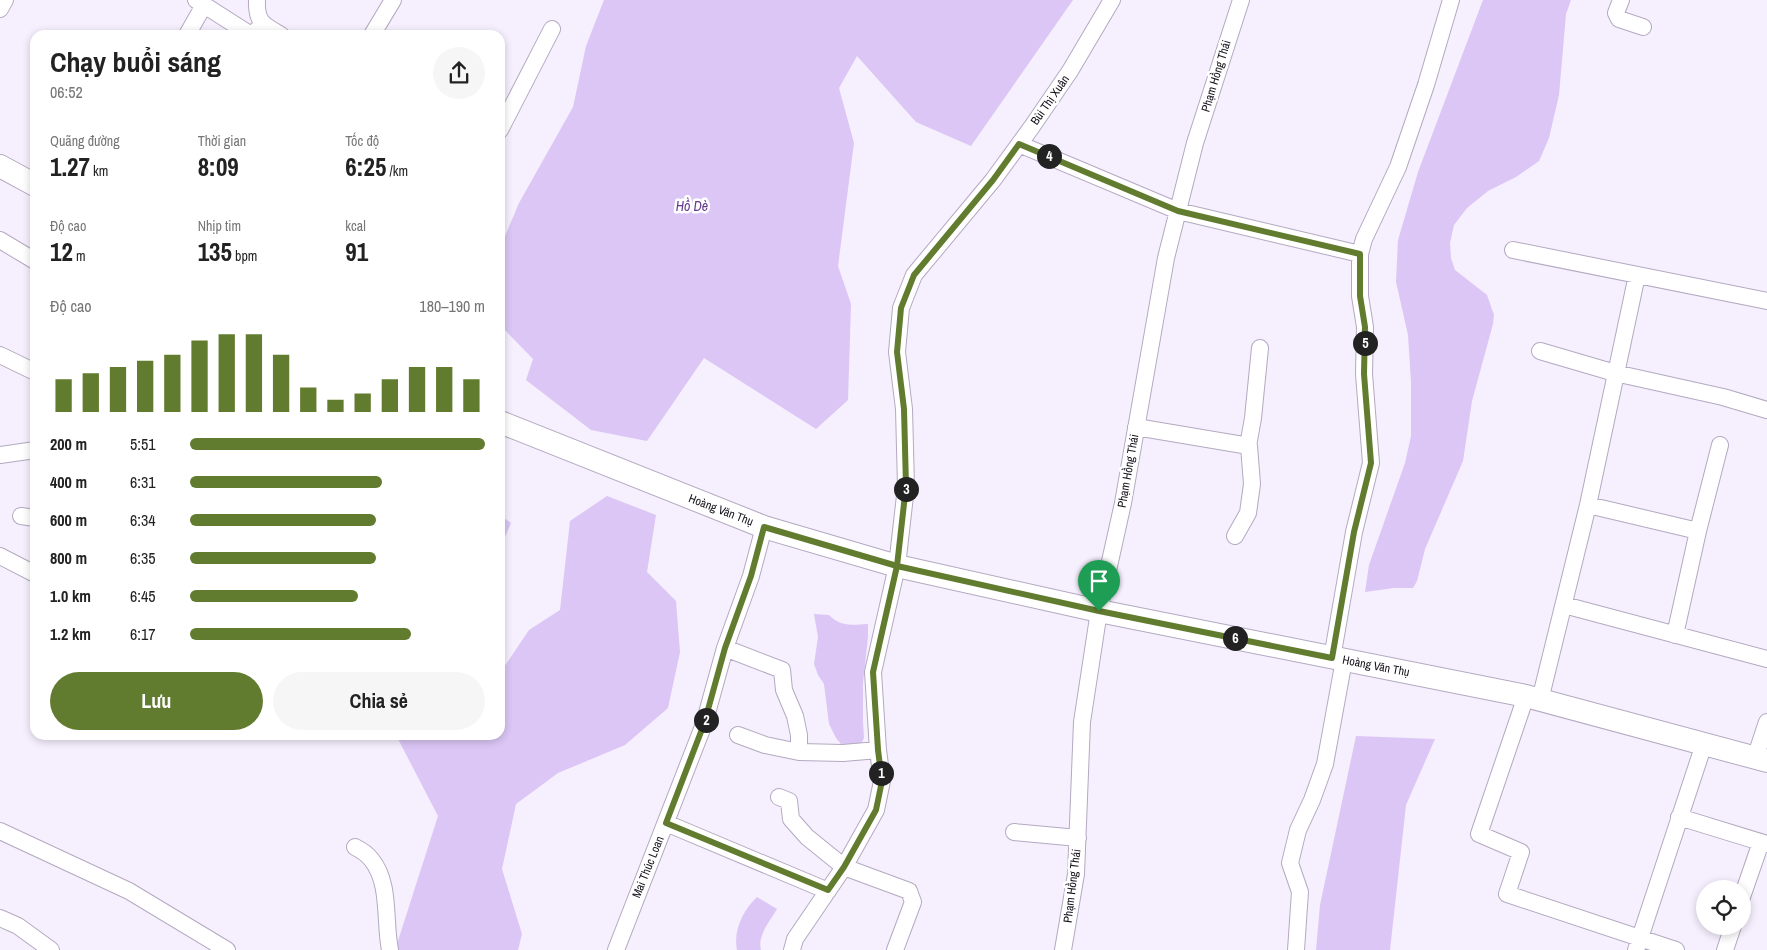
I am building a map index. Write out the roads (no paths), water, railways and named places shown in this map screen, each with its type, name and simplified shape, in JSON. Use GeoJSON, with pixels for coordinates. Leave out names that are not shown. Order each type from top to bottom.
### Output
{"type":"FeatureCollection","features":[{"type":"Feature","properties":{"kind":"main road"},"geometry":{"type":"LineString","coordinates":[[0,166],[30,183]]}},
{"type":"Feature","properties":{"kind":"main road","name":"Hoàng Văn Thụ"},"geometry":{"type":"LineString","coordinates":[[505,424],[764,527],[897,566],[1099,611],[1533,698],[1761,759]]}},
{"type":"Feature","properties":{"kind":"street"},"geometry":{"type":"LineString","coordinates":[[0,9],[5,0]]}},
{"type":"Feature","properties":{"kind":"street"},"geometry":{"type":"LineString","coordinates":[[257,0],[257,10],[263,25],[272,30]]}},
{"type":"Feature","properties":{"kind":"street"},"geometry":{"type":"LineString","coordinates":[[375,30],[393,0]]}},
{"type":"Feature","properties":{"kind":"street","name":"Bùi Thị Xuân"},"geometry":{"type":"LineString","coordinates":[[792,950],[795,939],[844,867],[876,810],[882,781],[873,672],[897,566],[906,486],[904,409],[897,352],[901,308],[914,275],[993,180],[1019,144],[1070,71],[1112,0]]}},
{"type":"Feature","properties":{"kind":"street","name":"Phạm Hồng Thái"},"geometry":{"type":"LineString","coordinates":[[1063,950],[1076,874],[1082,722],[1099,611],[1123,503],[1166,258],[1195,143],[1241,0]]}},
{"type":"Feature","properties":{"kind":"street"},"geometry":{"type":"LineString","coordinates":[[1296,950],[1300,892],[1290,863],[1298,830],[1326,764],[1354,532],[1371,463],[1364,374],[1365,327],[1360,296],[1360,254],[1364,239],[1398,167],[1426,85],[1451,0]]}},
{"type":"Feature","properties":{"kind":"street"},"geometry":{"type":"LineString","coordinates":[[1621,0],[1616,13],[1619,19],[1643,27]]}},
{"type":"Feature","properties":{"kind":"street"},"geometry":{"type":"LineString","coordinates":[[190,30],[200,3],[242,30]]}},
{"type":"Feature","properties":{"kind":"street"},"geometry":{"type":"LineString","coordinates":[[256,30],[263,25]]}},
{"type":"Feature","properties":{"kind":"street"},"geometry":{"type":"LineString","coordinates":[[505,120],[552,29]]}},
{"type":"Feature","properties":{"kind":"street"},"geometry":{"type":"LineString","coordinates":[[1019,144],[1178,211],[1360,254]]}},
{"type":"Feature","properties":{"kind":"street"},"geometry":{"type":"LineString","coordinates":[[0,240],[30,258]]}},
{"type":"Feature","properties":{"kind":"street"},"geometry":{"type":"LineString","coordinates":[[1513,250],[1767,301]]}},
{"type":"Feature","properties":{"kind":"street"},"geometry":{"type":"LineString","coordinates":[[1637,275],[1588,506],[1564,605],[1533,698],[1479,834],[1521,852],[1507,894],[1638,944],[1676,950]]}},
{"type":"Feature","properties":{"kind":"street"},"geometry":{"type":"LineString","coordinates":[[1235,536],[1248,513],[1252,484],[1248,446],[1253,418],[1260,348]]}},
{"type":"Feature","properties":{"kind":"street"},"geometry":{"type":"LineString","coordinates":[[1540,351],[1615,373],[1723,397],[1767,410]]}},
{"type":"Feature","properties":{"kind":"street"},"geometry":{"type":"LineString","coordinates":[[0,354],[30,369]]}},
{"type":"Feature","properties":{"kind":"street"},"geometry":{"type":"LineString","coordinates":[[1136,427],[1248,446]]}},
{"type":"Feature","properties":{"kind":"street"},"geometry":{"type":"LineString","coordinates":[[1676,635],[1698,531],[1720,445]]}},
{"type":"Feature","properties":{"kind":"street"},"geometry":{"type":"LineString","coordinates":[[0,455],[30,451]]}},
{"type":"Feature","properties":{"kind":"street"},"geometry":{"type":"LineString","coordinates":[[1588,506],[1698,531]]}},
{"type":"Feature","properties":{"kind":"street","name":"Mai Thúc Loan"},"geometry":{"type":"LineString","coordinates":[[616,950],[704,724],[725,648],[751,576],[764,527]]}},
{"type":"Feature","properties":{"kind":"street"},"geometry":{"type":"LineString","coordinates":[[0,556],[30,571]]}},
{"type":"Feature","properties":{"kind":"street"},"geometry":{"type":"LineString","coordinates":[[1564,605],[1767,660]]}},
{"type":"Feature","properties":{"kind":"street"},"geometry":{"type":"LineString","coordinates":[[725,648],[782,670],[784,690],[795,716],[799,735],[799,752]]}},
{"type":"Feature","properties":{"kind":"street"},"geometry":{"type":"LineString","coordinates":[[1761,759],[1767,722]]}},
{"type":"Feature","properties":{"kind":"street"},"geometry":{"type":"LineString","coordinates":[[738,735],[765,745],[799,752],[843,753],[878,750]]}},
{"type":"Feature","properties":{"kind":"street"},"geometry":{"type":"LineString","coordinates":[[1638,944],[1704,744]]}},
{"type":"Feature","properties":{"kind":"street"},"geometry":{"type":"LineString","coordinates":[[779,797],[790,801],[792,819],[807,837],[844,867],[909,891],[913,902],[895,950]]}},
{"type":"Feature","properties":{"kind":"street"},"geometry":{"type":"LineString","coordinates":[[1679,818],[1764,843],[1749,880]]}},
{"type":"Feature","properties":{"kind":"street"},"geometry":{"type":"LineString","coordinates":[[666,823],[828,890]]}},
{"type":"Feature","properties":{"kind":"street"},"geometry":{"type":"LineString","coordinates":[[0,831],[130,890],[227,950]]}},
{"type":"Feature","properties":{"kind":"street"},"geometry":{"type":"LineString","coordinates":[[1014,832],[1078,838]]}},
{"type":"Feature","properties":{"kind":"street"},"geometry":{"type":"LineString","coordinates":[[355,847],[370,857],[380,872],[385,898],[390,950]]}},
{"type":"Feature","properties":{"kind":"street"},"geometry":{"type":"LineString","coordinates":[[0,918],[18,926],[51,950]]}},
{"type":"Feature","properties":{"kind":"street"},"geometry":{"type":"LineString","coordinates":[[1725,950],[1730,935]]}},
{"type":"Feature","properties":{"kind":"water","name":"Hồ Dè"},"geometry":{"type":"Polygon","coordinates":[[[604,0],[1073,0],[971,146],[916,122],[857,56],[839,88],[854,143],[838,266],[851,304],[848,400],[816,429],[704,358],[647,441],[591,430],[526,380],[533,359],[505,330],[505,236],[519,203],[573,107],[586,46],[604,0]]]}},
{"type":"Feature","properties":{"kind":"water"},"geometry":{"type":"Polygon","coordinates":[[[1483,0],[1571,0],[1566,14],[1559,95],[1549,138],[1539,161],[1516,177],[1488,191],[1467,208],[1454,225],[1450,243],[1451,258],[1455,270],[1487,295],[1494,315],[1472,401],[1463,461],[1425,549],[1417,581],[1413,588],[1394,588],[1365,592],[1369,565],[1405,463],[1411,436],[1411,382],[1408,335],[1396,282],[1398,240],[1418,172],[1483,0]]]}},
{"type":"Feature","properties":{"kind":"water"},"geometry":{"type":"Polygon","coordinates":[[[607,496],[656,515],[647,572],[676,601],[680,652],[668,708],[625,745],[558,773],[516,804],[502,869],[522,934],[518,950],[397,950],[396,947],[438,816],[399,740],[505,740],[505,666],[529,630],[560,610],[570,521],[607,496]]]}},
{"type":"Feature","properties":{"kind":"water"},"geometry":{"type":"Polygon","coordinates":[[[505,519],[511,523],[505,537],[505,519]]]}},
{"type":"Feature","properties":{"kind":"water"},"geometry":{"type":"Polygon","coordinates":[[[814,614],[829,615],[838,622],[847,624],[868,624],[863,683],[864,738],[860,746],[841,744],[829,724],[824,684],[814,664],[818,637],[814,614]]]}},
{"type":"Feature","properties":{"kind":"water"},"geometry":{"type":"Polygon","coordinates":[[[1356,736],[1435,739],[1406,805],[1390,950],[1316,950],[1320,905],[1356,736]]]}},
{"type":"Feature","properties":{"kind":"water"},"geometry":{"type":"Polygon","coordinates":[[[757,897],[777,909],[762,934],[761,950],[737,950],[736,936],[740,921],[747,908],[757,897]]]}}]}
